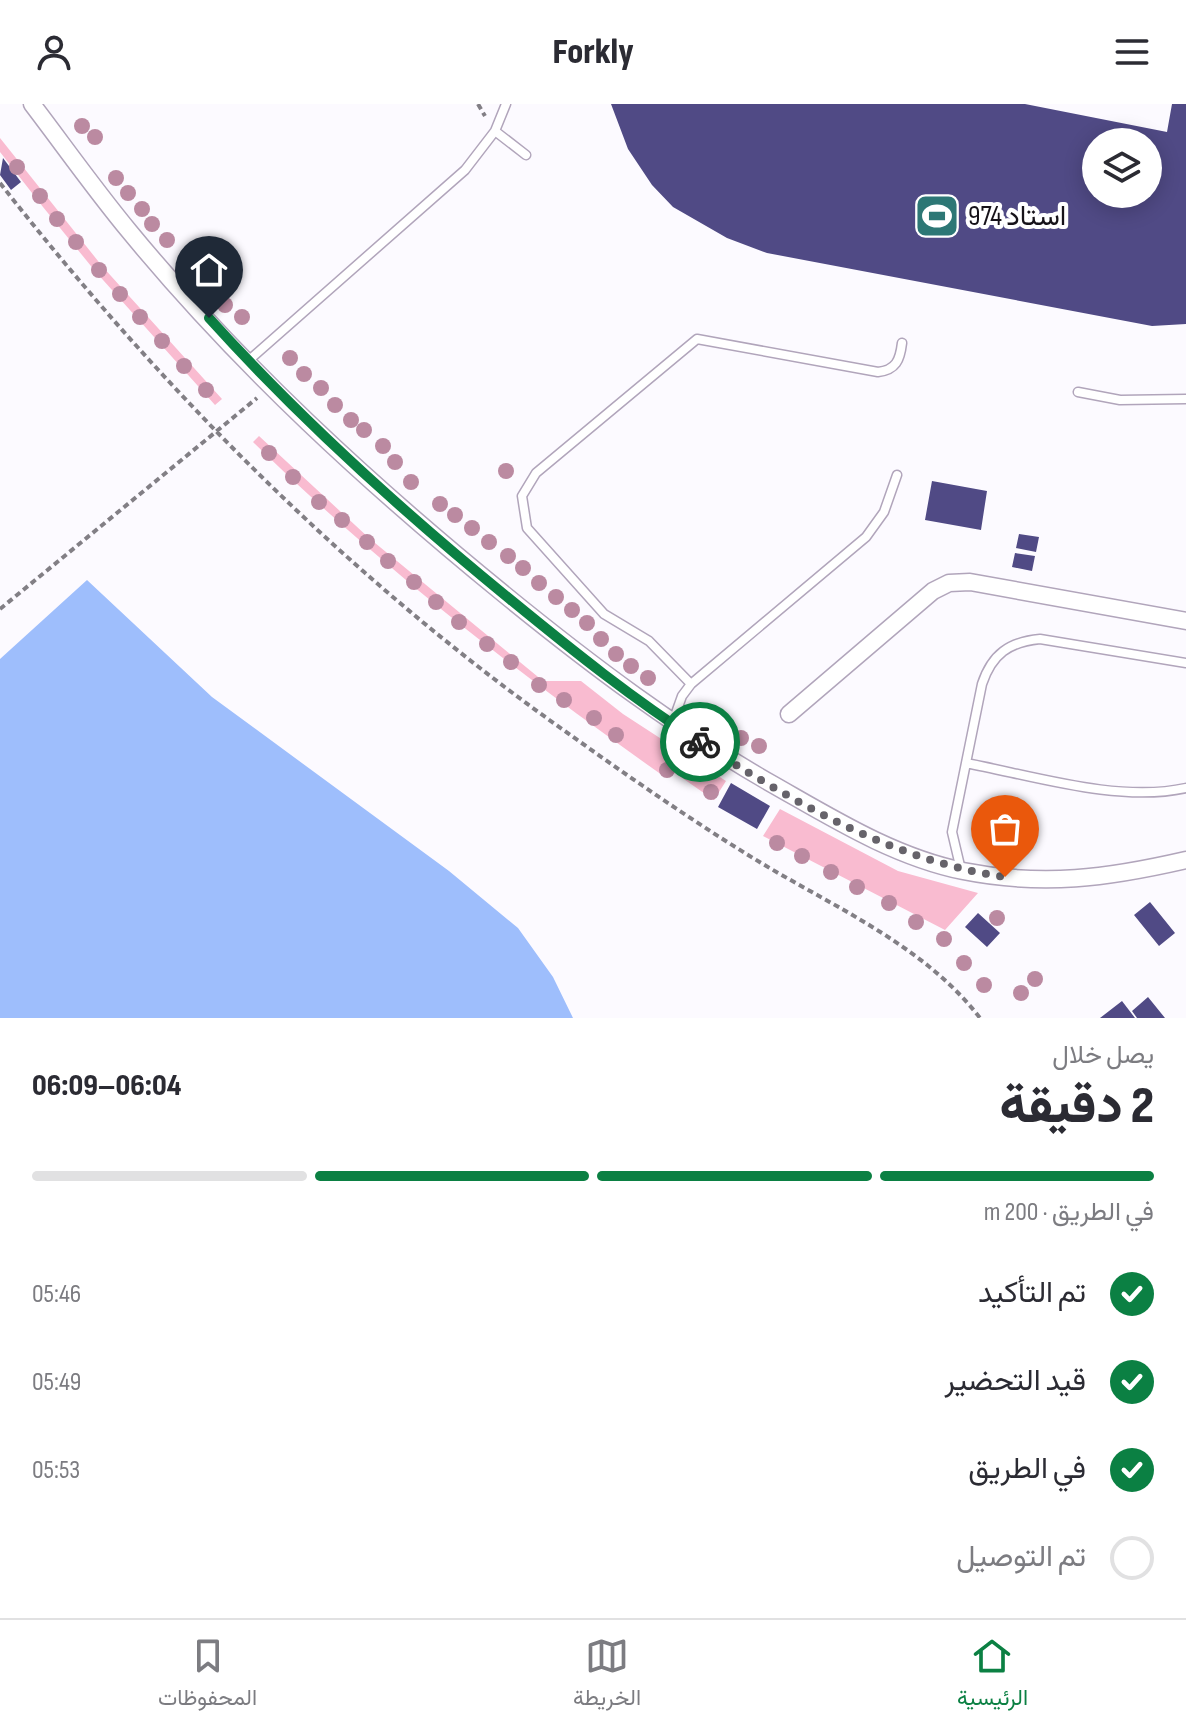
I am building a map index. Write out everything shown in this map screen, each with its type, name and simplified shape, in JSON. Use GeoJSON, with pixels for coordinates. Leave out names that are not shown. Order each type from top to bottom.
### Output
{"type":"FeatureCollection","features":[{"type":"Feature","properties":{"kind":"street"},"geometry":{"type":"LineString","coordinates":[[32,104],[130,232],[271,386],[412,520],[610,681],[672,724],[838,822],[919,858],[961,870],[1027,880],[1079,880],[1186,860]]}},
{"type":"Feature","properties":{"kind":"street"},"geometry":{"type":"LineString","coordinates":[[789,714],[933,591],[949,583],[970,582],[1186,621]]}},
{"type":"Feature","properties":{"kind":"lane"},"geometry":{"type":"LineString","coordinates":[[248,361],[465,170],[495,131],[506,104]]}},
{"type":"Feature","properties":{"kind":"lane"},"geometry":{"type":"LineString","coordinates":[[495,131],[526,155]]}},
{"type":"Feature","properties":{"kind":"lane"},"geometry":{"type":"LineString","coordinates":[[691,684],[649,641],[604,614],[527,528],[521,506],[522,496],[536,473],[697,339],[878,372],[892,369],[897,363],[902,343]]}},
{"type":"Feature","properties":{"kind":"lane"},"geometry":{"type":"LineString","coordinates":[[1078,392],[1120,400],[1186,399]]}},
{"type":"Feature","properties":{"kind":"lane"},"geometry":{"type":"LineString","coordinates":[[672,724],[682,696],[691,684],[866,537],[884,512],[897,475]]}},
{"type":"Feature","properties":{"kind":"lane"},"geometry":{"type":"LineString","coordinates":[[961,870],[952,832],[987,668],[1000,651],[1020,641],[1040,639],[1186,663]]}},
{"type":"Feature","properties":{"kind":"lane"},"geometry":{"type":"LineString","coordinates":[[966,763],[1117,791],[1151,793],[1186,788]]}},
{"type":"Feature","properties":{"kind":"path"},"geometry":{"type":"LineString","coordinates":[[0,183],[138,349],[260,476],[360,568],[498,681],[738,849],[928,962],[980,1018]]}},
{"type":"Feature","properties":{"kind":"path"},"geometry":{"type":"LineString","coordinates":[[0,609],[271,386]]}},
{"type":"Feature","properties":{"kind":"shaded area"},"geometry":{"type":"Polygon","coordinates":[[[0,138],[102,266],[222,399],[215,405],[95,271],[43,207],[0,152],[0,138]]]}},
{"type":"Feature","properties":{"kind":"shaded area"},"geometry":{"type":"Polygon","coordinates":[[[259,436],[369,538],[543,681],[581,681],[623,714],[726,781],[714,800],[675,773],[662,775],[502,658],[400,575],[301,488],[253,442],[259,436]]]}},
{"type":"Feature","properties":{"kind":"shaded area"},"geometry":{"type":"Polygon","coordinates":[[[780,809],[898,871],[978,893],[945,930],[763,836],[780,809]]]}},
{"type":"Feature","properties":{"kind":"water"},"geometry":{"type":"Polygon","coordinates":[[[87,580],[212,697],[449,871],[518,928],[553,977],[573,1018],[0,1018],[0,659],[87,580]]]}},
{"type":"Feature","properties":{"kind":"building","name":"استاد 974"},"geometry":{"type":"Polygon","coordinates":[[[611,104],[1025,104],[1147,128],[1082,128],[1082,208],[1162,208],[1162,131],[1167,132],[1172,104],[1186,104],[1186,324],[1152,326],[767,253],[727,238],[673,207],[652,185],[628,149],[611,104]]]}},
{"type":"Feature","properties":{"kind":"building"},"geometry":{"type":"Polygon","coordinates":[[[3,158],[21,182],[11,190],[0,175],[3,158]]]}},
{"type":"Feature","properties":{"kind":"building"},"geometry":{"type":"Polygon","coordinates":[[[932,481],[987,491],[981,530],[925,520],[932,481]]]}},
{"type":"Feature","properties":{"kind":"building"},"geometry":{"type":"Polygon","coordinates":[[[1019,534],[1039,537],[1036,552],[1016,548],[1019,534]]]}},
{"type":"Feature","properties":{"kind":"building"},"geometry":{"type":"Polygon","coordinates":[[[1015,553],[1035,556],[1032,571],[1012,567],[1015,553]]]}},
{"type":"Feature","properties":{"kind":"building"},"geometry":{"type":"Polygon","coordinates":[[[731,783],[770,806],[757,829],[718,807],[731,783]]]}},
{"type":"Feature","properties":{"kind":"building"},"geometry":{"type":"Polygon","coordinates":[[[1150,902],[1175,933],[1159,946],[1134,915],[1150,902]]]}},
{"type":"Feature","properties":{"kind":"building"},"geometry":{"type":"Polygon","coordinates":[[[978,913],[1000,933],[987,947],[965,927],[978,913]]]}},
{"type":"Feature","properties":{"kind":"building"},"geometry":{"type":"Polygon","coordinates":[[[1148,997],[1165,1018],[1137,1018],[1132,1011],[1148,997]]]}},
{"type":"Feature","properties":{"kind":"building"},"geometry":{"type":"Polygon","coordinates":[[[1122,1001],[1135,1018],[1100,1018],[1122,1001]]]}},
{"type":"Feature","properties":{"kind":"way so far"},"geometry":{"type":"LineString","coordinates":[[700,742],[838,822],[889,846],[961,870],[1005,877]]}},
{"type":"Feature","properties":{"kind":"place","name":"استاد 974"},"geometry":{"type":"Point","coordinates":[937,216]}},
{"type":"Feature","properties":{"kind":"route"},"geometry":{"type":"LineString","coordinates":[[209,318],[271,386],[412,520],[610,681],[700,742]]}}]}
